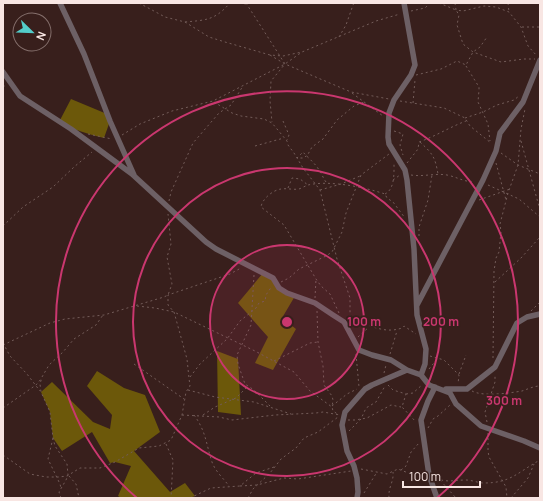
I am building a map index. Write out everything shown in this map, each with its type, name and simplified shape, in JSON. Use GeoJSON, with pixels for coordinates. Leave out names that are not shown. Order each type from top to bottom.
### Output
{"type":"FeatureCollection","features":[{"type":"Feature","properties":{"kind":"street"},"geometry":{"type":"LineString","coordinates":[[60,3],[84,54],[135,177]]}},
{"type":"Feature","properties":{"kind":"street"},"geometry":{"type":"LineString","coordinates":[[404,3],[414,64],[411,75],[394,100],[389,113],[388,136],[389,144],[405,171],[414,248],[417,315],[424,341],[425,367],[421,375]]}},
{"type":"Feature","properties":{"kind":"street"},"geometry":{"type":"LineString","coordinates":[[417,305],[482,182],[494,156],[500,133],[522,104],[540,59]]}},
{"type":"Feature","properties":{"kind":"street"},"geometry":{"type":"LineString","coordinates":[[3,72],[20,96],[71,129],[135,177],[167,208],[211,246],[273,278],[274,286],[287,293],[315,303],[347,322],[348,331],[359,350],[388,359],[407,370],[421,375],[429,385],[450,393],[456,404],[481,426],[540,448]]}},
{"type":"Feature","properties":{"kind":"street"},"geometry":{"type":"LineString","coordinates":[[442,390],[467,389],[498,364],[517,323],[527,317],[540,314]]}},
{"type":"Feature","properties":{"kind":"street"},"geometry":{"type":"LineString","coordinates":[[360,496],[355,471],[347,451],[341,418],[365,389],[407,370]]}},
{"type":"Feature","properties":{"kind":"street"},"geometry":{"type":"LineString","coordinates":[[435,387],[422,415],[422,427],[429,474],[437,498]]}},
{"type":"Feature","properties":{"kind":"path"},"geometry":{"type":"LineString","coordinates":[[139,3],[165,17],[185,22],[209,37],[270,55],[280,56],[302,52],[376,21],[425,8],[430,3]]}},
{"type":"Feature","properties":{"kind":"path"},"geometry":{"type":"LineString","coordinates":[[185,22],[212,19],[230,3]]}},
{"type":"Feature","properties":{"kind":"path"},"geometry":{"type":"LineString","coordinates":[[244,3],[248,7]]}},
{"type":"Feature","properties":{"kind":"path"},"geometry":{"type":"LineString","coordinates":[[246,3],[285,64]]}},
{"type":"Feature","properties":{"kind":"path"},"geometry":{"type":"LineString","coordinates":[[339,37],[346,25],[354,3]]}},
{"type":"Feature","properties":{"kind":"path"},"geometry":{"type":"LineString","coordinates":[[439,3],[456,10],[463,11],[484,6],[496,7],[509,12]]}},
{"type":"Feature","properties":{"kind":"path"},"geometry":{"type":"LineString","coordinates":[[455,3],[458,15],[457,25],[463,44],[473,52],[501,62],[524,59],[540,59]]}},
{"type":"Feature","properties":{"kind":"path"},"geometry":{"type":"LineString","coordinates":[[508,3],[509,12],[521,28],[528,46],[540,59]]}},
{"type":"Feature","properties":{"kind":"path"},"geometry":{"type":"LineString","coordinates":[[521,28],[540,26]]}},
{"type":"Feature","properties":{"kind":"path"},"geometry":{"type":"LineString","coordinates":[[466,65],[473,52],[480,47],[487,37]]}},
{"type":"Feature","properties":{"kind":"path"},"geometry":{"type":"LineString","coordinates":[[88,135],[118,138],[140,124],[172,111],[213,101],[285,64],[302,52]]}},
{"type":"Feature","properties":{"kind":"path"},"geometry":{"type":"LineString","coordinates":[[270,55],[285,64],[351,92],[444,108],[465,118],[470,126],[503,155],[528,170],[540,174]]}},
{"type":"Feature","properties":{"kind":"path"},"geometry":{"type":"LineString","coordinates":[[413,103],[415,75],[441,69],[457,61],[466,65],[480,90],[478,102],[488,124],[490,142]]}},
{"type":"Feature","properties":{"kind":"path"},"geometry":{"type":"LineString","coordinates":[[272,123],[270,101],[271,81],[285,64]]}},
{"type":"Feature","properties":{"kind":"path"},"geometry":{"type":"LineString","coordinates":[[3,456],[30,474],[46,477],[57,477],[68,475],[80,468],[100,468],[139,448],[159,446],[171,440],[182,415],[184,400],[190,386],[190,378],[187,359],[174,312],[168,305],[168,295],[172,284],[167,257],[171,244],[167,208],[171,192],[193,143],[219,113],[235,100],[243,86]]}},
{"type":"Feature","properties":{"kind":"path"},"geometry":{"type":"LineString","coordinates":[[465,118],[483,112],[497,104],[514,100],[528,90]]}},
{"type":"Feature","properties":{"kind":"path"},"geometry":{"type":"LineString","coordinates":[[351,92],[389,122]]}},
{"type":"Feature","properties":{"kind":"path"},"geometry":{"type":"LineString","coordinates":[[213,101],[225,109],[241,116],[264,119],[272,123],[287,141],[288,146],[302,168],[320,190],[334,248],[350,298],[347,322],[348,331]]}},
{"type":"Feature","properties":{"kind":"path"},"geometry":{"type":"LineString","coordinates":[[297,158],[304,158],[312,146],[323,139],[337,120],[354,106],[364,102]]}},
{"type":"Feature","properties":{"kind":"path"},"geometry":{"type":"LineString","coordinates":[[507,498],[506,487],[489,457],[485,412],[495,382],[493,344],[494,271],[499,252],[501,232],[500,224],[508,193],[518,164],[525,107]]}},
{"type":"Feature","properties":{"kind":"path"},"geometry":{"type":"LineString","coordinates":[[283,121],[289,135],[287,141]]}},
{"type":"Feature","properties":{"kind":"path"},"geometry":{"type":"LineString","coordinates":[[419,142],[467,121]]}},
{"type":"Feature","properties":{"kind":"path"},"geometry":{"type":"LineString","coordinates":[[388,129],[403,134],[400,145],[403,157]]}},
{"type":"Feature","properties":{"kind":"path"},"geometry":{"type":"LineString","coordinates":[[256,146],[284,138]]}},
{"type":"Feature","properties":{"kind":"path"},"geometry":{"type":"LineString","coordinates":[[520,139],[540,210]]}},
{"type":"Feature","properties":{"kind":"path"},"geometry":{"type":"LineString","coordinates":[[393,180],[405,171],[410,158],[418,149],[419,142]]}},
{"type":"Feature","properties":{"kind":"path"},"geometry":{"type":"LineString","coordinates":[[419,142],[429,150],[436,159],[438,175]]}},
{"type":"Feature","properties":{"kind":"path"},"geometry":{"type":"LineString","coordinates":[[320,190],[341,184],[361,175],[389,154],[393,149]]}},
{"type":"Feature","properties":{"kind":"path"},"geometry":{"type":"LineString","coordinates":[[347,322],[330,294],[316,279],[284,225],[261,207],[265,198],[277,190],[300,189],[308,185],[327,183],[341,184],[385,194],[390,192],[393,180],[393,149]]}},
{"type":"Feature","properties":{"kind":"path"},"geometry":{"type":"LineString","coordinates":[[3,226],[23,207],[53,187],[92,153],[101,151]]}},
{"type":"Feature","properties":{"kind":"path"},"geometry":{"type":"LineString","coordinates":[[297,158],[303,152],[320,170],[322,177],[327,183]]}},
{"type":"Feature","properties":{"kind":"path"},"geometry":{"type":"LineString","coordinates":[[494,156],[506,201]]}},
{"type":"Feature","properties":{"kind":"path"},"geometry":{"type":"LineString","coordinates":[[405,171],[420,176],[446,175],[465,182],[482,182],[519,199],[540,217]]}},
{"type":"Feature","properties":{"kind":"path"},"geometry":{"type":"LineString","coordinates":[[190,378],[200,364],[228,337],[240,321],[259,303],[265,301],[266,296],[274,286],[289,278],[307,264],[332,252],[342,232],[346,213],[361,175]]}},
{"type":"Feature","properties":{"kind":"path"},"geometry":{"type":"LineString","coordinates":[[418,241],[419,227],[428,200],[432,175]]}},
{"type":"Feature","properties":{"kind":"path"},"geometry":{"type":"LineString","coordinates":[[287,189],[292,178],[300,179],[308,185]]}},
{"type":"Feature","properties":{"kind":"path"},"geometry":{"type":"LineString","coordinates":[[471,203],[510,189]]}},
{"type":"Feature","properties":{"kind":"path"},"geometry":{"type":"LineString","coordinates":[[385,194],[406,219]]}},
{"type":"Feature","properties":{"kind":"path"},"geometry":{"type":"LineString","coordinates":[[494,282],[522,258],[540,237]]}},
{"type":"Feature","properties":{"kind":"path"},"geometry":{"type":"LineString","coordinates":[[61,498],[59,492],[68,475],[67,464],[55,446],[50,412],[41,392],[10,356],[3,345],[50,323],[65,319],[104,315],[135,306],[230,274],[248,265],[255,276],[251,325],[237,355],[238,364],[242,379],[247,386],[254,390],[270,406]]}},
{"type":"Feature","properties":{"kind":"path"},"geometry":{"type":"LineString","coordinates":[[273,278],[274,286]]}},
{"type":"Feature","properties":{"kind":"path"},"geometry":{"type":"LineString","coordinates":[[316,279],[315,303],[317,312],[318,342],[323,366],[324,384],[332,396],[332,407]]}},
{"type":"Feature","properties":{"kind":"path"},"geometry":{"type":"LineString","coordinates":[[135,306],[174,312],[228,337],[274,361],[294,372],[310,391],[332,407],[341,418]]}},
{"type":"Feature","properties":{"kind":"path"},"geometry":{"type":"LineString","coordinates":[[3,408],[36,385],[49,364],[63,352],[74,339],[96,324],[104,315]]}},
{"type":"Feature","properties":{"kind":"path"},"geometry":{"type":"LineString","coordinates":[[347,322],[357,322],[381,330],[397,330],[404,326],[424,341]]}},
{"type":"Feature","properties":{"kind":"path"},"geometry":{"type":"LineString","coordinates":[[332,407],[347,394],[360,388],[354,341],[370,326]]}},
{"type":"Feature","properties":{"kind":"path"},"geometry":{"type":"LineString","coordinates":[[384,380],[384,372],[397,330]]}},
{"type":"Feature","properties":{"kind":"path"},"geometry":{"type":"LineString","coordinates":[[274,361],[310,343],[318,342]]}},
{"type":"Feature","properties":{"kind":"path"},"geometry":{"type":"LineString","coordinates":[[425,354],[444,360],[459,375]]}},
{"type":"Feature","properties":{"kind":"path"},"geometry":{"type":"LineString","coordinates":[[458,390],[459,375],[466,355]]}},
{"type":"Feature","properties":{"kind":"path"},"geometry":{"type":"LineString","coordinates":[[134,364],[184,400]]}},
{"type":"Feature","properties":{"kind":"path"},"geometry":{"type":"LineString","coordinates":[[41,392],[40,384],[42,376]]}},
{"type":"Feature","properties":{"kind":"path"},"geometry":{"type":"LineString","coordinates":[[345,438],[352,427],[361,419],[366,408],[376,402],[386,383],[393,390],[406,394],[402,407]]}},
{"type":"Feature","properties":{"kind":"path"},"geometry":{"type":"LineString","coordinates":[[203,416],[215,407],[236,398],[247,386]]}},
{"type":"Feature","properties":{"kind":"path"},"geometry":{"type":"LineString","coordinates":[[467,389],[475,393],[492,394],[522,391],[540,386]]}},
{"type":"Feature","properties":{"kind":"path"},"geometry":{"type":"LineString","coordinates":[[187,390],[215,397],[270,406],[292,414]]}},
{"type":"Feature","properties":{"kind":"path"},"geometry":{"type":"LineString","coordinates":[[401,470],[406,466],[411,452],[433,419],[454,400]]}},
{"type":"Feature","properties":{"kind":"path"},"geometry":{"type":"LineString","coordinates":[[182,415],[232,420],[275,415],[323,412],[341,418],[361,419],[367,418],[391,405],[402,407],[422,427]]}},
{"type":"Feature","properties":{"kind":"path"},"geometry":{"type":"LineString","coordinates":[[194,415],[201,424],[213,464],[229,487]]}},
{"type":"Feature","properties":{"kind":"path"},"geometry":{"type":"LineString","coordinates":[[248,498],[253,489],[282,459],[296,448],[304,438],[318,432],[341,418]]}},
{"type":"Feature","properties":{"kind":"path"},"geometry":{"type":"LineString","coordinates":[[331,423],[341,418]]}},
{"type":"Feature","properties":{"kind":"path"},"geometry":{"type":"LineString","coordinates":[[53,438],[48,458],[61,488]]}},
{"type":"Feature","properties":{"kind":"path"},"geometry":{"type":"LineString","coordinates":[[166,443],[173,460],[171,498]]}},
{"type":"Feature","properties":{"kind":"path"},"geometry":{"type":"LineString","coordinates":[[440,480],[448,482],[467,480],[485,483],[503,482],[514,477],[540,460]]}},
{"type":"Feature","properties":{"kind":"path"},"geometry":{"type":"LineString","coordinates":[[511,498],[528,478],[534,463]]}},
{"type":"Feature","properties":{"kind":"path"},"geometry":{"type":"LineString","coordinates":[[240,486],[256,473],[275,467]]}},
{"type":"Feature","properties":{"kind":"path"},"geometry":{"type":"LineString","coordinates":[[190,498],[211,488],[257,485],[284,478],[298,479],[360,469],[387,474],[398,469],[411,474]]}},
{"type":"Feature","properties":{"kind":"path"},"geometry":{"type":"LineString","coordinates":[[360,496],[377,471]]}},
{"type":"Feature","properties":{"kind":"path"},"geometry":{"type":"LineString","coordinates":[[389,498],[388,490],[393,478],[393,472]]}},
{"type":"Feature","properties":{"kind":"path"},"geometry":{"type":"LineString","coordinates":[[68,475],[76,484],[79,498]]}},
{"type":"Feature","properties":{"kind":"shaded area"},"geometry":{"type":"Polygon","coordinates":[[[71,99],[107,114],[110,121],[104,138],[81,132],[59,122],[71,99]]]}},
{"type":"Feature","properties":{"kind":"shaded area"},"geometry":{"type":"Polygon","coordinates":[[[263,273],[273,278],[279,288],[295,296],[282,318],[296,329],[273,370],[255,363],[268,337],[238,303],[263,273]]]}},
{"type":"Feature","properties":{"kind":"shaded area"},"geometry":{"type":"Polygon","coordinates":[[[217,351],[238,359],[241,415],[218,412],[217,351]]]}},
{"type":"Feature","properties":{"kind":"shaded area"},"geometry":{"type":"Polygon","coordinates":[[[97,371],[124,388],[145,395],[160,432],[134,451],[170,492],[185,483],[195,496],[190,498],[121,498],[118,496],[131,466],[115,462],[110,463],[92,432],[62,451],[53,438],[50,412],[41,392],[52,382],[93,422],[110,429],[112,415],[87,386],[97,371]]]}}]}
